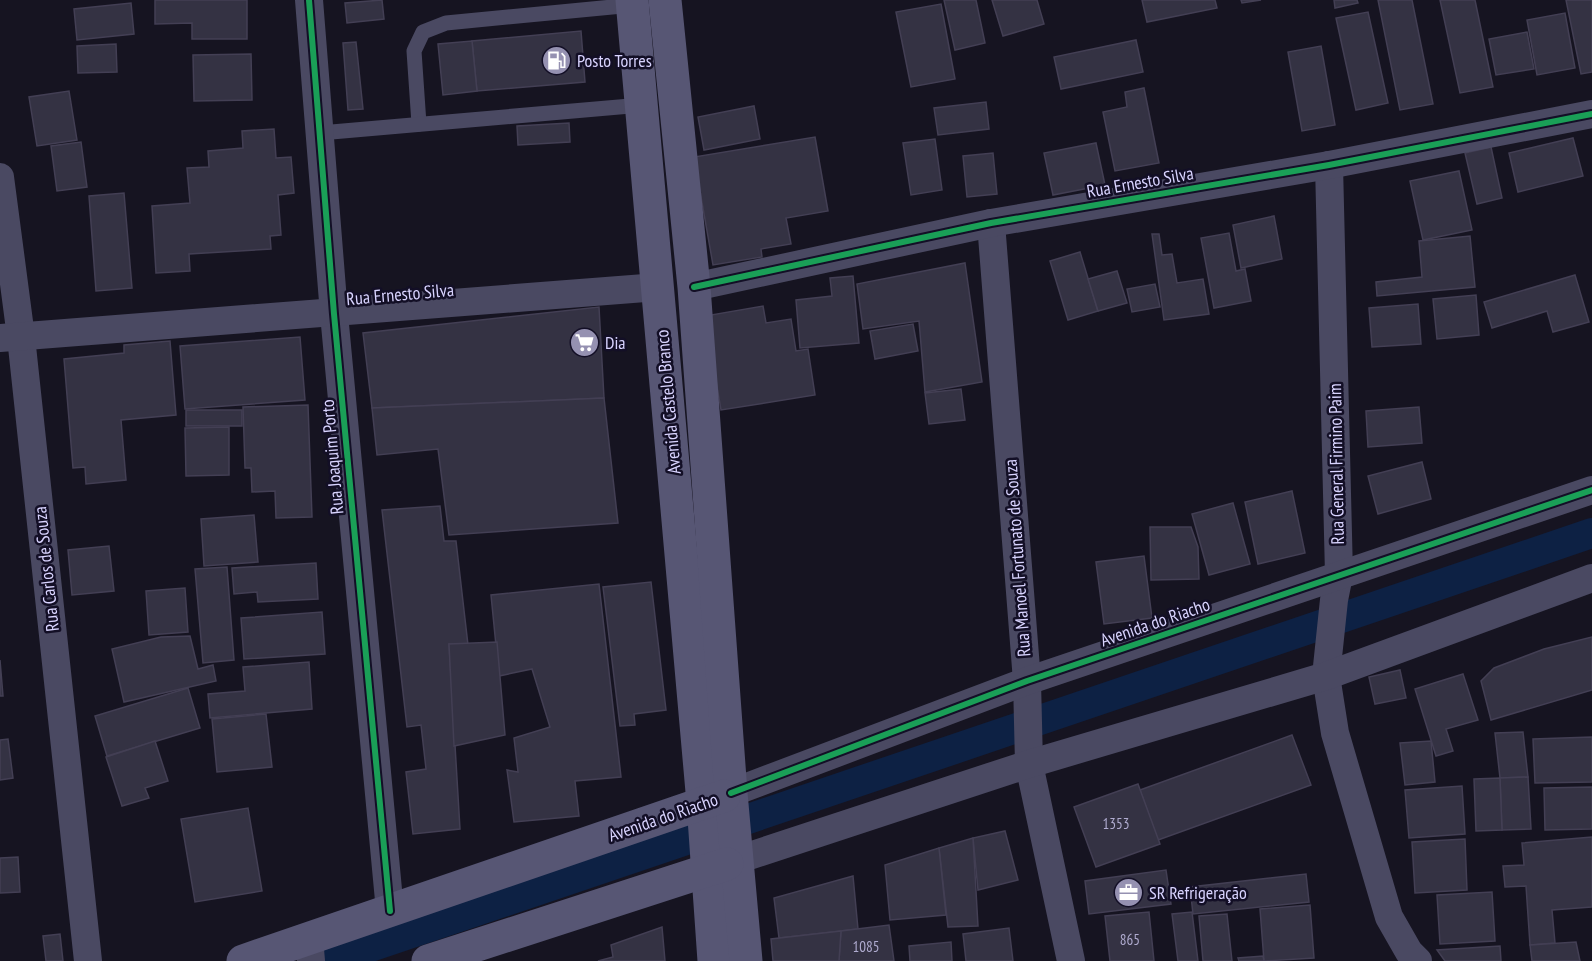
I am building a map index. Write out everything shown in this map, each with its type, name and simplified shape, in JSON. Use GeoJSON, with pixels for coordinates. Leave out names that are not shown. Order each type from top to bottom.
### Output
{"type":"FeatureCollection","features":[{"type":"Feature","properties":{"kind":"main road","name":"Avenida Castelo Branco"},"geometry":{"type":"LineString","coordinates":[[665,0],[694,287],[720,831]]}},
{"type":"Feature","properties":{"kind":"main road","name":"Avenida Castelo Branco"},"geometry":{"type":"LineString","coordinates":[[632,2],[658,287],[720,831]]}},
{"type":"Feature","properties":{"kind":"main road","name":"Avenida do Riacho"},"geometry":{"type":"LineString","coordinates":[[243,961],[310,950],[390,911],[720,831]]}},
{"type":"Feature","properties":{"kind":"main road","name":"Avenida do Riacho"},"geometry":{"type":"LineString","coordinates":[[428,961],[720,831]]}},
{"type":"Feature","properties":{"kind":"main road"},"geometry":{"type":"LineString","coordinates":[[714,961],[720,831]]}},
{"type":"Feature","properties":{"kind":"main road"},"geometry":{"type":"LineString","coordinates":[[720,831],[746,961]]}},
{"type":"Feature","properties":{"kind":"street","name":"Rua Joaquim Porto"},"geometry":{"type":"LineString","coordinates":[[309,0],[334,314],[390,911]]}},
{"type":"Feature","properties":{"kind":"street","name":"Rua Ernesto Silva"},"geometry":{"type":"LineString","coordinates":[[694,287],[992,223],[1329,165],[1592,114]]}},
{"type":"Feature","properties":{"kind":"street","name":"Rua General Firmino Paim"},"geometry":{"type":"LineString","coordinates":[[1329,165],[1336,588],[1326,676],[1335,734],[1389,917],[1409,952],[1418,961]]}},
{"type":"Feature","properties":{"kind":"street","name":"Rua Carlos de Souza"},"geometry":{"type":"LineString","coordinates":[[0,177],[10,338],[88,961]]}},
{"type":"Feature","properties":{"kind":"street","name":"Rua Manoel Fortunato de Souza"},"geometry":{"type":"LineString","coordinates":[[992,223],[1027,681],[1029,764],[1071,961]]}},
{"type":"Feature","properties":{"kind":"street","name":"Rua Ernesto Silva"},"geometry":{"type":"LineString","coordinates":[[10,338],[658,287]]}},
{"type":"Feature","properties":{"kind":"street","name":"Avenida do Riacho"},"geometry":{"type":"LineString","coordinates":[[720,831],[1027,681],[1336,588],[1592,490]]}},
{"type":"Feature","properties":{"kind":"street","name":"Avenida do Riacho"},"geometry":{"type":"LineString","coordinates":[[720,831],[1029,764],[1326,676],[1592,578]]}},
{"type":"Feature","properties":{"kind":"lane"},"geometry":{"type":"LineString","coordinates":[[419,124],[414,51],[423,32],[446,23],[632,2]]}},
{"type":"Feature","properties":{"kind":"lane"},"geometry":{"type":"LineString","coordinates":[[320,133],[642,105]]}},
{"type":"Feature","properties":{"kind":"building"},"geometry":{"type":"Polygon","coordinates":[[[155,0],[247,0],[247,39],[192,39],[192,23],[155,24],[155,0]]]}},
{"type":"Feature","properties":{"kind":"building"},"geometry":{"type":"Polygon","coordinates":[[[382,0],[384,19],[347,23],[345,3],[382,0]]]}},
{"type":"Feature","properties":{"kind":"building"},"geometry":{"type":"Polygon","coordinates":[[[944,0],[976,0],[985,43],[955,50],[944,0]]]}},
{"type":"Feature","properties":{"kind":"building"},"geometry":{"type":"Polygon","coordinates":[[[992,0],[1037,0],[1044,24],[1003,36],[992,0]]]}},
{"type":"Feature","properties":{"kind":"building"},"geometry":{"type":"Polygon","coordinates":[[[1142,0],[1215,0],[1217,8],[1147,22],[1142,0]]]}},
{"type":"Feature","properties":{"kind":"building"},"geometry":{"type":"Polygon","coordinates":[[[1241,0],[1261,0],[1242,3],[1241,0]]]}},
{"type":"Feature","properties":{"kind":"building"},"geometry":{"type":"Polygon","coordinates":[[[1334,0],[1357,0],[1358,3],[1335,8],[1334,0]]]}},
{"type":"Feature","properties":{"kind":"building"},"geometry":{"type":"Polygon","coordinates":[[[1378,0],[1412,0],[1433,104],[1400,110],[1378,0]]]}},
{"type":"Feature","properties":{"kind":"building"},"geometry":{"type":"Polygon","coordinates":[[[1440,0],[1475,0],[1493,87],[1460,93],[1440,0]]]}},
{"type":"Feature","properties":{"kind":"building"},"geometry":{"type":"Polygon","coordinates":[[[1566,0],[1592,0],[1592,72],[1581,74],[1566,0]]]}},
{"type":"Feature","properties":{"kind":"building"},"geometry":{"type":"Polygon","coordinates":[[[131,3],[134,34],[77,40],[74,9],[131,3]]]}},
{"type":"Feature","properties":{"kind":"building"},"geometry":{"type":"Polygon","coordinates":[[[941,4],[955,79],[911,87],[896,12],[941,4]]]}},
{"type":"Feature","properties":{"kind":"building"},"geometry":{"type":"Polygon","coordinates":[[[1368,12],[1388,103],[1356,110],[1336,18],[1368,12]]]}},
{"type":"Feature","properties":{"kind":"building"},"geometry":{"type":"Polygon","coordinates":[[[1565,13],[1575,68],[1537,75],[1527,20],[1565,13]]]}},
{"type":"Feature","properties":{"kind":"building"},"geometry":{"type":"Polygon","coordinates":[[[581,31],[585,82],[477,91],[472,41],[581,31]]]}},
{"type":"Feature","properties":{"kind":"building"},"geometry":{"type":"Polygon","coordinates":[[[1527,32],[1534,69],[1496,75],[1489,39],[1527,32]]]}},
{"type":"Feature","properties":{"kind":"building"},"geometry":{"type":"Polygon","coordinates":[[[1136,40],[1143,72],[1061,89],[1054,57],[1136,40]]]}},
{"type":"Feature","properties":{"kind":"building"},"geometry":{"type":"Polygon","coordinates":[[[472,41],[477,91],[443,95],[438,44],[472,41]]]}},
{"type":"Feature","properties":{"kind":"building"},"geometry":{"type":"Polygon","coordinates":[[[356,42],[363,109],[348,110],[343,43],[356,42]]]}},
{"type":"Feature","properties":{"kind":"building"},"geometry":{"type":"Polygon","coordinates":[[[116,44],[117,72],[78,73],[77,46],[116,44]]]}},
{"type":"Feature","properties":{"kind":"building"},"geometry":{"type":"Polygon","coordinates":[[[1321,46],[1335,125],[1302,131],[1288,52],[1321,46]]]}},
{"type":"Feature","properties":{"kind":"building"},"geometry":{"type":"Polygon","coordinates":[[[251,54],[252,100],[194,101],[193,55],[251,54]]]}},
{"type":"Feature","properties":{"kind":"building"},"geometry":{"type":"Polygon","coordinates":[[[1144,88],[1159,163],[1115,171],[1103,112],[1127,107],[1125,92],[1144,88]]]}},
{"type":"Feature","properties":{"kind":"building"},"geometry":{"type":"Polygon","coordinates":[[[69,91],[77,140],[37,146],[29,97],[69,91]]]}},
{"type":"Feature","properties":{"kind":"building"},"geometry":{"type":"Polygon","coordinates":[[[986,102],[989,129],[938,135],[934,108],[986,102]]]}},
{"type":"Feature","properties":{"kind":"building"},"geometry":{"type":"Polygon","coordinates":[[[754,106],[760,139],[704,150],[698,117],[754,106]]]}},
{"type":"Feature","properties":{"kind":"building"},"geometry":{"type":"Polygon","coordinates":[[[569,123],[570,142],[518,145],[517,126],[569,123]]]}},
{"type":"Feature","properties":{"kind":"building"},"geometry":{"type":"Polygon","coordinates":[[[274,129],[276,158],[291,157],[294,193],[278,195],[281,235],[270,236],[271,249],[189,254],[190,271],[156,273],[152,206],[190,203],[187,168],[209,167],[208,151],[243,148],[242,131],[274,129]]]}},
{"type":"Feature","properties":{"kind":"building"},"geometry":{"type":"Polygon","coordinates":[[[815,137],[828,211],[786,218],[791,244],[761,249],[762,257],[713,265],[694,157],[815,137]]]}},
{"type":"Feature","properties":{"kind":"building"},"geometry":{"type":"Polygon","coordinates":[[[1573,138],[1583,176],[1518,192],[1509,153],[1573,138]]]}},
{"type":"Feature","properties":{"kind":"building"},"geometry":{"type":"Polygon","coordinates":[[[935,139],[942,190],[911,195],[903,143],[935,139]]]}},
{"type":"Feature","properties":{"kind":"building"},"geometry":{"type":"Polygon","coordinates":[[[81,142],[87,187],[57,191],[51,146],[81,142]]]}},
{"type":"Feature","properties":{"kind":"building"},"geometry":{"type":"Polygon","coordinates":[[[1096,143],[1105,185],[1053,195],[1044,153],[1096,143]]]}},
{"type":"Feature","properties":{"kind":"building"},"geometry":{"type":"Polygon","coordinates":[[[1491,147],[1502,198],[1477,204],[1465,153],[1491,147]]]}},
{"type":"Feature","properties":{"kind":"building"},"geometry":{"type":"Polygon","coordinates":[[[993,153],[997,194],[967,197],[963,156],[993,153]]]}},
{"type":"Feature","properties":{"kind":"building"},"geometry":{"type":"Polygon","coordinates":[[[1459,171],[1472,230],[1423,240],[1410,181],[1459,171]]]}},
{"type":"Feature","properties":{"kind":"building"},"geometry":{"type":"Polygon","coordinates":[[[124,193],[132,288],[96,291],[89,196],[124,193]]]}},
{"type":"Feature","properties":{"kind":"building"},"geometry":{"type":"Polygon","coordinates":[[[1274,216],[1282,259],[1241,268],[1233,225],[1274,216]]]}},
{"type":"Feature","properties":{"kind":"building"},"geometry":{"type":"Polygon","coordinates":[[[1229,233],[1236,271],[1245,269],[1251,301],[1214,308],[1201,238],[1229,233]]]}},
{"type":"Feature","properties":{"kind":"building"},"geometry":{"type":"Polygon","coordinates":[[[1152,234],[1159,234],[1162,255],[1172,254],[1177,283],[1203,279],[1209,314],[1164,320],[1152,234]]]}},
{"type":"Feature","properties":{"kind":"building"},"geometry":{"type":"Polygon","coordinates":[[[1470,236],[1475,287],[1377,296],[1376,282],[1422,277],[1419,241],[1470,236]]]}},
{"type":"Feature","properties":{"kind":"building"},"geometry":{"type":"Polygon","coordinates":[[[1080,252],[1098,311],[1068,320],[1050,261],[1080,252]]]}},
{"type":"Feature","properties":{"kind":"building"},"geometry":{"type":"Polygon","coordinates":[[[965,263],[982,382],[925,392],[919,321],[863,329],[857,284],[965,263]]]}},
{"type":"Feature","properties":{"kind":"building"},"geometry":{"type":"Polygon","coordinates":[[[1117,271],[1127,303],[1098,311],[1088,279],[1117,271]]]}},
{"type":"Feature","properties":{"kind":"building"},"geometry":{"type":"Polygon","coordinates":[[[1575,275],[1589,322],[1553,332],[1547,311],[1492,328],[1484,302],[1575,275]]]}},
{"type":"Feature","properties":{"kind":"building"},"geometry":{"type":"Polygon","coordinates":[[[853,276],[859,343],[800,348],[796,300],[832,296],[830,278],[853,276]]]}},
{"type":"Feature","properties":{"kind":"building"},"geometry":{"type":"Polygon","coordinates":[[[1155,284],[1160,307],[1132,312],[1127,289],[1155,284]]]}},
{"type":"Feature","properties":{"kind":"building"},"geometry":{"type":"Polygon","coordinates":[[[1476,295],[1479,335],[1437,339],[1433,299],[1476,295]]]}},
{"type":"Feature","properties":{"kind":"building"},"geometry":{"type":"Polygon","coordinates":[[[1418,304],[1421,344],[1372,347],[1369,308],[1418,304]]]}},
{"type":"Feature","properties":{"kind":"building"},"geometry":{"type":"Polygon","coordinates":[[[763,306],[766,323],[791,319],[796,351],[808,349],[815,395],[721,410],[705,316],[763,306]]]}},
{"type":"Feature","properties":{"kind":"building"},"geometry":{"type":"Polygon","coordinates":[[[599,307],[604,398],[372,408],[363,333],[599,307]]]}},
{"type":"Feature","properties":{"kind":"building"},"geometry":{"type":"Polygon","coordinates":[[[913,324],[918,351],[875,359],[870,331],[913,324]]]}},
{"type":"Feature","properties":{"kind":"building"},"geometry":{"type":"Polygon","coordinates":[[[300,337],[305,400],[185,409],[180,346],[300,337]]]}},
{"type":"Feature","properties":{"kind":"building"},"geometry":{"type":"Polygon","coordinates":[[[170,341],[176,415],[121,420],[126,480],[86,484],[85,467],[73,468],[64,359],[124,353],[124,345],[170,341]]]}},
{"type":"Feature","properties":{"kind":"building"},"geometry":{"type":"Polygon","coordinates":[[[961,389],[965,420],[929,424],[925,393],[961,389]]]}},
{"type":"Feature","properties":{"kind":"building"},"geometry":{"type":"Polygon","coordinates":[[[604,398],[618,523],[449,535],[438,449],[377,455],[372,408],[604,398]]]}},
{"type":"Feature","properties":{"kind":"building"},"geometry":{"type":"Polygon","coordinates":[[[308,405],[312,517],[276,518],[275,491],[252,492],[251,468],[245,468],[243,407],[308,405]]]}},
{"type":"Feature","properties":{"kind":"building"},"geometry":{"type":"Polygon","coordinates":[[[1419,407],[1422,443],[1368,447],[1366,411],[1419,407]]]}},
{"type":"Feature","properties":{"kind":"building"},"geometry":{"type":"Polygon","coordinates":[[[186,410],[242,410],[242,426],[186,426],[186,410]]]}},
{"type":"Feature","properties":{"kind":"building"},"geometry":{"type":"Polygon","coordinates":[[[229,427],[229,475],[186,476],[185,428],[229,427]]]}},
{"type":"Feature","properties":{"kind":"building"},"geometry":{"type":"Polygon","coordinates":[[[1422,462],[1431,499],[1378,514],[1368,476],[1422,462]]]}},
{"type":"Feature","properties":{"kind":"building"},"geometry":{"type":"Polygon","coordinates":[[[1292,491],[1305,553],[1258,564],[1245,502],[1292,491]]]}},
{"type":"Feature","properties":{"kind":"building"},"geometry":{"type":"Polygon","coordinates":[[[1233,503],[1250,564],[1209,575],[1192,514],[1233,503]]]}},
{"type":"Feature","properties":{"kind":"building"},"geometry":{"type":"Polygon","coordinates":[[[440,506],[444,541],[456,541],[468,645],[449,644],[460,829],[413,834],[406,772],[426,769],[421,725],[407,727],[382,510],[440,506]]]}},
{"type":"Feature","properties":{"kind":"building"},"geometry":{"type":"Polygon","coordinates":[[[254,515],[258,562],[204,566],[201,519],[254,515]]]}},
{"type":"Feature","properties":{"kind":"building"},"geometry":{"type":"Polygon","coordinates":[[[1150,527],[1191,527],[1198,547],[1199,579],[1151,580],[1150,527]]]}},
{"type":"Feature","properties":{"kind":"building"},"geometry":{"type":"Polygon","coordinates":[[[109,546],[114,591],[72,595],[68,550],[109,546]]]}},
{"type":"Feature","properties":{"kind":"building"},"geometry":{"type":"Polygon","coordinates":[[[1144,556],[1152,618],[1104,624],[1096,562],[1144,556]]]}},
{"type":"Feature","properties":{"kind":"building"},"geometry":{"type":"Polygon","coordinates":[[[316,563],[318,599],[258,602],[257,592],[234,594],[232,568],[316,563]]]}},
{"type":"Feature","properties":{"kind":"building"},"geometry":{"type":"Polygon","coordinates":[[[227,567],[234,660],[203,663],[195,569],[227,567]]]}},
{"type":"Feature","properties":{"kind":"building"},"geometry":{"type":"Polygon","coordinates":[[[651,582],[666,710],[634,714],[635,725],[620,726],[603,587],[651,582]]]}},
{"type":"Feature","properties":{"kind":"building"},"geometry":{"type":"Polygon","coordinates":[[[599,584],[621,777],[575,781],[579,816],[514,822],[507,770],[518,772],[514,738],[550,727],[532,669],[499,676],[491,595],[599,584]]]}},
{"type":"Feature","properties":{"kind":"building"},"geometry":{"type":"Polygon","coordinates":[[[185,588],[188,632],[149,635],[146,591],[185,588]]]}},
{"type":"Feature","properties":{"kind":"building"},"geometry":{"type":"Polygon","coordinates":[[[322,612],[325,654],[244,659],[241,618],[322,612]]]}},
{"type":"Feature","properties":{"kind":"building"},"geometry":{"type":"Polygon","coordinates":[[[190,636],[198,669],[213,665],[216,681],[124,702],[112,649],[161,637],[190,636]]]}},
{"type":"Feature","properties":{"kind":"building"},"geometry":{"type":"Polygon","coordinates":[[[1592,637],[1592,690],[1491,720],[1481,681],[1494,668],[1544,649],[1592,637]]]}},
{"type":"Feature","properties":{"kind":"building"},"geometry":{"type":"Polygon","coordinates":[[[497,642],[505,735],[454,746],[449,644],[497,642]]]}},
{"type":"Feature","properties":{"kind":"building"},"geometry":{"type":"Polygon","coordinates":[[[0,660],[3,696],[0,696],[0,660]]]}},
{"type":"Feature","properties":{"kind":"building"},"geometry":{"type":"Polygon","coordinates":[[[309,662],[312,709],[210,718],[208,694],[245,691],[243,667],[309,662]]]}},
{"type":"Feature","properties":{"kind":"building"},"geometry":{"type":"Polygon","coordinates":[[[1400,670],[1406,698],[1375,704],[1369,677],[1400,670]]]}},
{"type":"Feature","properties":{"kind":"building"},"geometry":{"type":"Polygon","coordinates":[[[1463,674],[1478,720],[1446,729],[1453,751],[1436,756],[1415,689],[1463,674]]]}},
{"type":"Feature","properties":{"kind":"building"},"geometry":{"type":"Polygon","coordinates":[[[188,688],[200,728],[107,756],[95,716],[188,688]]]}},
{"type":"Feature","properties":{"kind":"building"},"geometry":{"type":"Polygon","coordinates":[[[266,714],[272,767],[217,772],[212,719],[266,714]]]}},
{"type":"Feature","properties":{"kind":"building"},"geometry":{"type":"Polygon","coordinates":[[[1523,732],[1528,777],[1500,778],[1495,733],[1523,732]]]}},
{"type":"Feature","properties":{"kind":"building"},"geometry":{"type":"Polygon","coordinates":[[[1292,735],[1311,785],[1158,840],[1140,790],[1292,735]]]}},
{"type":"Feature","properties":{"kind":"building"},"geometry":{"type":"Polygon","coordinates":[[[1592,737],[1592,782],[1535,783],[1533,739],[1592,737]]]}},
{"type":"Feature","properties":{"kind":"building"},"geometry":{"type":"Polygon","coordinates":[[[8,739],[13,778],[0,780],[0,740],[8,739]]]}},
{"type":"Feature","properties":{"kind":"building"},"geometry":{"type":"Polygon","coordinates":[[[155,741],[168,781],[145,788],[149,798],[122,806],[106,757],[155,741]]]}},
{"type":"Feature","properties":{"kind":"building"},"geometry":{"type":"Polygon","coordinates":[[[1431,741],[1435,782],[1405,785],[1400,743],[1431,741]]]}},
{"type":"Feature","properties":{"kind":"building"},"geometry":{"type":"Polygon","coordinates":[[[1528,777],[1531,829],[1502,830],[1500,778],[1528,777]]]}},
{"type":"Feature","properties":{"kind":"building"},"geometry":{"type":"Polygon","coordinates":[[[1500,778],[1502,830],[1476,831],[1474,779],[1500,778]]]}},
{"type":"Feature","properties":{"kind":"building"},"geometry":{"type":"Polygon","coordinates":[[[1138,784],[1160,844],[1096,867],[1074,807],[1138,784]]]}},
{"type":"Feature","properties":{"kind":"building"},"geometry":{"type":"Polygon","coordinates":[[[1462,786],[1465,834],[1409,838],[1405,790],[1462,786]]]}},
{"type":"Feature","properties":{"kind":"building"},"geometry":{"type":"Polygon","coordinates":[[[1592,787],[1592,829],[1545,830],[1544,788],[1592,787]]]}},
{"type":"Feature","properties":{"kind":"building"},"geometry":{"type":"Polygon","coordinates":[[[248,808],[262,891],[195,902],[181,819],[248,808]]]}},
{"type":"Feature","properties":{"kind":"building"},"geometry":{"type":"Polygon","coordinates":[[[1005,831],[1018,880],[978,890],[973,838],[1005,831]]]}},
{"type":"Feature","properties":{"kind":"building"},"geometry":{"type":"Polygon","coordinates":[[[1592,837],[1592,907],[1552,910],[1555,943],[1530,945],[1526,886],[1505,887],[1503,866],[1524,865],[1522,843],[1592,837]]]}},
{"type":"Feature","properties":{"kind":"building"},"geometry":{"type":"Polygon","coordinates":[[[973,838],[978,926],[948,927],[939,848],[973,838]]]}},
{"type":"Feature","properties":{"kind":"building"},"geometry":{"type":"Polygon","coordinates":[[[1465,839],[1467,890],[1415,893],[1412,842],[1465,839]]]}},
{"type":"Feature","properties":{"kind":"building"},"geometry":{"type":"Polygon","coordinates":[[[939,848],[946,915],[890,920],[885,865],[939,848]]]}},
{"type":"Feature","properties":{"kind":"building"},"geometry":{"type":"Polygon","coordinates":[[[18,857],[20,892],[0,893],[0,858],[18,857]]]}},
{"type":"Feature","properties":{"kind":"building","name":"SR Refrigeração"},"geometry":{"type":"Polygon","coordinates":[[[1166,870],[1171,904],[1089,914],[1085,881],[1166,870]]]}},
{"type":"Feature","properties":{"kind":"building"},"geometry":{"type":"Polygon","coordinates":[[[1306,874],[1309,902],[1193,914],[1190,887],[1306,874]]]}},
{"type":"Feature","properties":{"kind":"building"},"geometry":{"type":"Polygon","coordinates":[[[853,876],[858,929],[779,938],[774,898],[853,876]]]}},
{"type":"Feature","properties":{"kind":"building"},"geometry":{"type":"Polygon","coordinates":[[[1492,892],[1495,941],[1440,944],[1437,895],[1492,892]]]}},
{"type":"Feature","properties":{"kind":"building"},"geometry":{"type":"Polygon","coordinates":[[[1310,905],[1314,958],[1264,961],[1260,909],[1310,905]]]}},
{"type":"Feature","properties":{"kind":"building"},"geometry":{"type":"Polygon","coordinates":[[[1149,912],[1154,961],[1110,961],[1105,916],[1149,912]]]}},
{"type":"Feature","properties":{"kind":"building"},"geometry":{"type":"Polygon","coordinates":[[[1192,912],[1198,961],[1178,961],[1172,914],[1192,912]]]}},
{"type":"Feature","properties":{"kind":"building"},"geometry":{"type":"Polygon","coordinates":[[[1227,914],[1232,961],[1203,961],[1199,916],[1227,914]]]}},
{"type":"Feature","properties":{"kind":"building"},"geometry":{"type":"Polygon","coordinates":[[[889,925],[894,961],[839,961],[841,931],[889,925]]]}},
{"type":"Feature","properties":{"kind":"building"},"geometry":{"type":"Polygon","coordinates":[[[662,927],[665,961],[598,961],[613,957],[611,945],[662,927]]]}},
{"type":"Feature","properties":{"kind":"building"},"geometry":{"type":"Polygon","coordinates":[[[1009,928],[1013,961],[966,961],[963,934],[1009,928]]]}},
{"type":"Feature","properties":{"kind":"building"},"geometry":{"type":"Polygon","coordinates":[[[841,931],[839,961],[773,961],[771,939],[841,931]]]}},
{"type":"Feature","properties":{"kind":"building"},"geometry":{"type":"Polygon","coordinates":[[[60,934],[63,961],[46,961],[43,936],[60,934]]]}},
{"type":"Feature","properties":{"kind":"building"},"geometry":{"type":"Polygon","coordinates":[[[951,942],[952,961],[910,961],[909,946],[951,942]]]}},
{"type":"Feature","properties":{"kind":"building"},"geometry":{"type":"Polygon","coordinates":[[[1576,942],[1580,961],[1532,961],[1530,945],[1576,942]]]}},
{"type":"Feature","properties":{"kind":"building"},"geometry":{"type":"Polygon","coordinates":[[[1500,946],[1501,961],[1445,961],[1437,950],[1500,946]]]}},
{"type":"Feature","properties":{"kind":"building"},"geometry":{"type":"Polygon","coordinates":[[[1263,956],[1264,961],[1239,961],[1238,958],[1263,956]]]}},
{"type":"Feature","properties":{"kind":"waterway"},"geometry":{"type":"LineString","coordinates":[[329,961],[1592,533]]}},
{"type":"Feature","properties":{"kind":"cycle path"},"geometry":{"type":"LineString","coordinates":[[309,0],[334,314],[390,911]]}},
{"type":"Feature","properties":{"kind":"cycle path"},"geometry":{"type":"LineString","coordinates":[[694,287],[991,223],[1329,165],[1592,114]]}},
{"type":"Feature","properties":{"kind":"cycle path"},"geometry":{"type":"LineString","coordinates":[[731,793],[1027,681],[1592,490]]}},
{"type":"Feature","properties":{"kind":"place","name":"Posto Torres"},"geometry":{"type":"Point","coordinates":[556,60]}},
{"type":"Feature","properties":{"kind":"place","name":"Dia"},"geometry":{"type":"Point","coordinates":[584,342]}},
{"type":"Feature","properties":{"kind":"place","name":"SR Refrigeração"},"geometry":{"type":"Point","coordinates":[1128,892]}}]}
